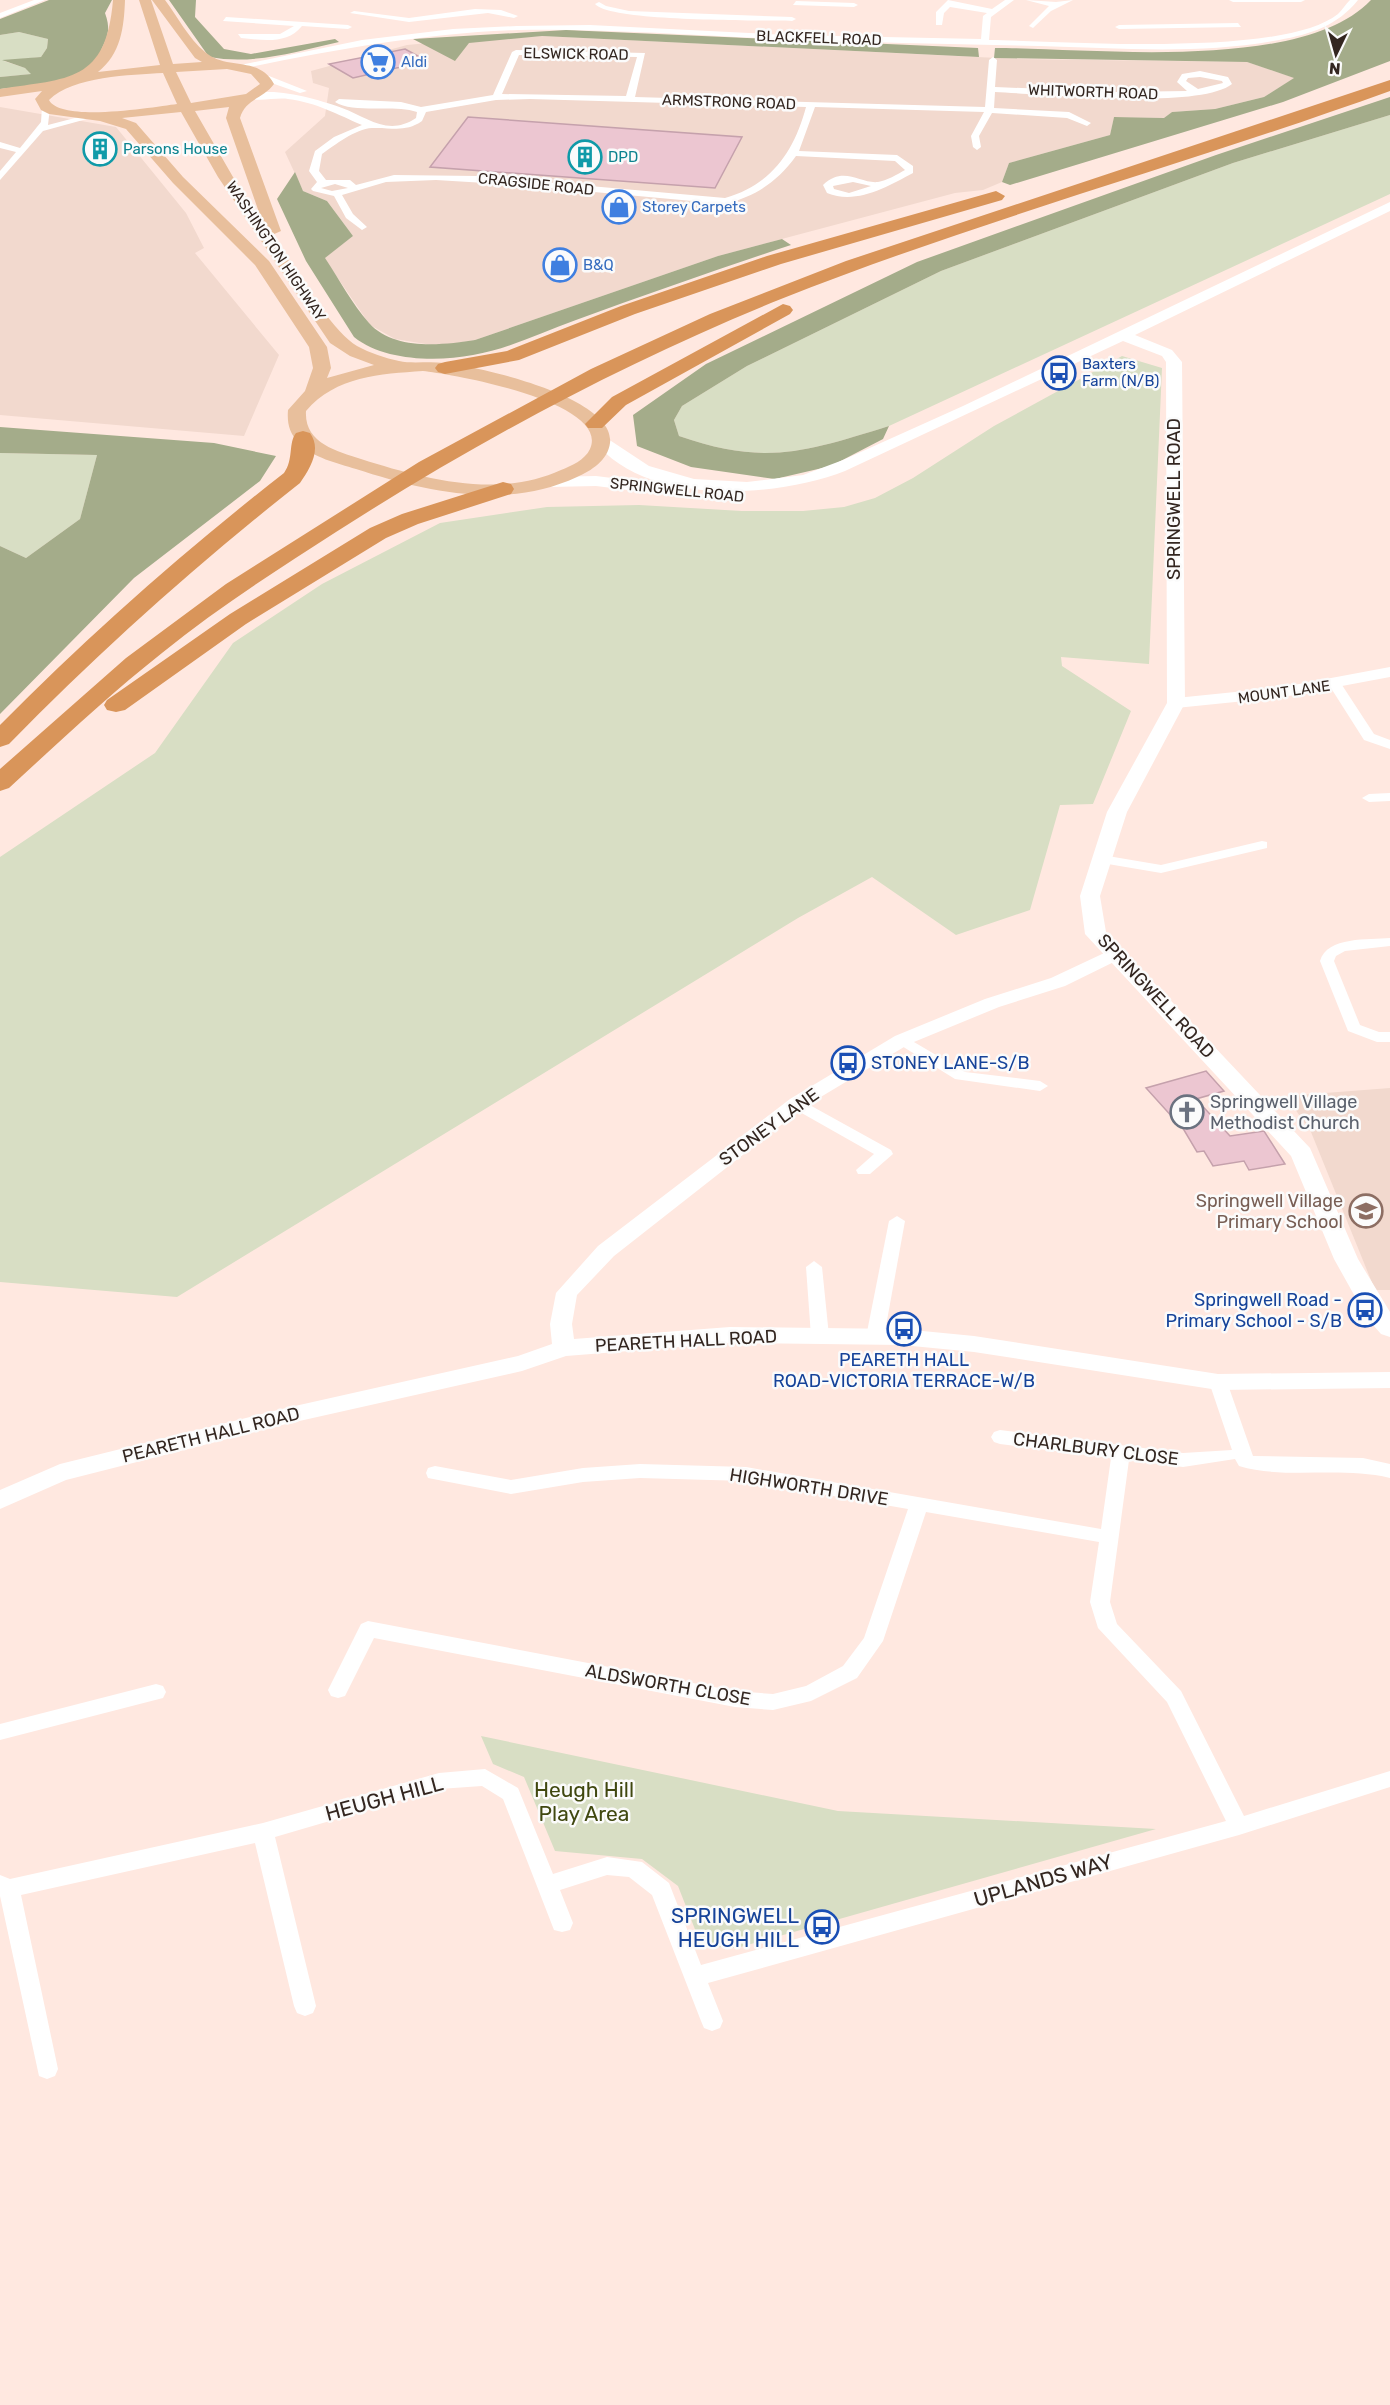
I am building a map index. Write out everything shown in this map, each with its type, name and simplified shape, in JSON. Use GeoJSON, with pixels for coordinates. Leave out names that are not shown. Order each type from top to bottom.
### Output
{"type":"FeatureCollection","features":[{"type":"Feature","properties":{"kind":"highway"},"geometry":{"type":"LineString","coordinates":[[0,755],[130,644],[201,592],[356,499],[473,439],[562,383],[660,330],[829,263],[1320,101],[1390,72]]}},
{"type":"Feature","properties":{"kind":"highway"},"geometry":{"type":"LineString","coordinates":[[562,383],[776,294],[879,256],[1271,128],[1390,85]]}},
{"type":"Feature","properties":{"kind":"highway"},"geometry":{"type":"LineString","coordinates":[[445,368],[512,356],[648,303],[829,243],[1175,148]]}},
{"type":"Feature","properties":{"kind":"highway"},"geometry":{"type":"LineString","coordinates":[[599,432],[612,406],[640,388],[818,292],[1030,206]]}},
{"type":"Feature","properties":{"kind":"highway"},"geometry":{"type":"LineString","coordinates":[[0,739],[133,610],[221,533],[292,478],[301,468],[305,453],[303,438]]}},
{"type":"Feature","properties":{"kind":"highway"},"geometry":{"type":"LineString","coordinates":[[0,804],[50,758],[131,693],[238,620],[349,549],[410,519],[503,489]]}},
{"type":"Feature","properties":{"kind":"highway"},"geometry":{"type":"LineString","coordinates":[[0,783],[152,648],[356,499]]}},
{"type":"Feature","properties":{"kind":"main road"},"geometry":{"type":"LineString","coordinates":[[45,106],[44,94],[104,62],[116,25],[119,0]]}},
{"type":"Feature","properties":{"kind":"main road"},"geometry":{"type":"LineString","coordinates":[[131,0],[135,16]]}},
{"type":"Feature","properties":{"kind":"main road","name":"WASHINGTON HIGHWAY"},"geometry":{"type":"LineString","coordinates":[[145,0],[154,31],[183,98],[186,121],[212,184],[318,346],[322,368],[313,393]]}},
{"type":"Feature","properties":{"kind":"main road"},"geometry":{"type":"LineString","coordinates":[[158,0],[200,55],[263,76],[267,84],[262,91],[236,106],[233,118],[284,262]]}},
{"type":"Feature","properties":{"kind":"main road","name":"WASHINGTON HIGHWAY"},"geometry":{"type":"LineString","coordinates":[[148,55],[168,100],[186,121],[336,339],[349,350],[366,358],[400,367]]}},
{"type":"Feature","properties":{"kind":"main road"},"geometry":{"type":"LineString","coordinates":[[0,94],[64,83],[228,66]]}},
{"type":"Feature","properties":{"kind":"main road"},"geometry":{"type":"LineString","coordinates":[[0,94],[65,114],[112,119],[130,126],[178,180],[263,264]]}},
{"type":"Feature","properties":{"kind":"main road"},"geometry":{"type":"LineString","coordinates":[[92,117],[247,98]]}},
{"type":"Feature","properties":{"kind":"main road","name":"SPRINGWELL ROAD"},"geometry":{"type":"LineString","coordinates":[[599,432],[625,461],[667,478],[720,486],[767,486],[824,474],[1124,336],[1182,305],[1390,206]]}},
{"type":"Feature","properties":{"kind":"main road","name":"SPRINGWELL ROAD"},"geometry":{"type":"LineString","coordinates":[[1124,336],[1167,353],[1174,362],[1176,703],[1117,812],[1090,896],[1096,934],[1117,953],[1302,1153],[1346,1259],[1376,1312],[1390,1328]]}},
{"type":"Feature","properties":{"kind":"main road"},"geometry":{"type":"LineString","coordinates":[[400,367],[445,368],[476,373],[535,390],[583,414],[599,432],[598,452],[588,464],[571,474],[549,482],[503,489],[461,488],[389,473],[321,451],[303,438],[297,429],[297,410],[313,393],[341,379],[400,367]]}},
{"type":"Feature","properties":{"kind":"main road","name":"SPRINGWELL ROAD"},"geometry":{"type":"LineString","coordinates":[[549,482],[597,481],[723,497],[795,493],[825,486],[866,469],[965,411]]}},
{"type":"Feature","properties":{"kind":"street"},"geometry":{"type":"LineString","coordinates":[[0,16],[41,0]]}},
{"type":"Feature","properties":{"kind":"street"},"geometry":{"type":"LineString","coordinates":[[985,42],[985,22],[992,11],[1010,0]]}},
{"type":"Feature","properties":{"kind":"street"},"geometry":{"type":"LineString","coordinates":[[1030,0],[1057,4]]}},
{"type":"Feature","properties":{"kind":"street"},"geometry":{"type":"LineString","coordinates":[[1034,26],[1041,15],[1057,4],[1069,0]]}},
{"type":"Feature","properties":{"kind":"street"},"geometry":{"type":"LineString","coordinates":[[1233,0],[1301,0]]}},
{"type":"Feature","properties":{"kind":"street","name":"BLACKFELL ROAD"},"geometry":{"type":"LineString","coordinates":[[228,66],[274,61],[362,42],[453,31],[590,27],[787,38],[1187,47],[1278,38],[1314,29],[1340,16],[1354,0]]}},
{"type":"Feature","properties":{"kind":"street"},"geometry":{"type":"LineString","coordinates":[[787,38],[796,2],[855,6]]}},
{"type":"Feature","properties":{"kind":"street"},"geometry":{"type":"LineString","coordinates":[[939,23],[940,12],[950,2],[992,11]]}},
{"type":"Feature","properties":{"kind":"street"},"geometry":{"type":"LineString","coordinates":[[598,8],[629,12],[792,19]]}},
{"type":"Feature","properties":{"kind":"street"},"geometry":{"type":"LineString","coordinates":[[362,42],[347,29],[356,10],[409,20],[469,13],[512,13]]}},
{"type":"Feature","properties":{"kind":"street"},"geometry":{"type":"LineString","coordinates":[[226,19],[299,26],[348,27]]}},
{"type":"Feature","properties":{"kind":"street"},"geometry":{"type":"LineString","coordinates":[[1119,27],[1180,28],[1238,25]]}},
{"type":"Feature","properties":{"kind":"street"},"geometry":{"type":"LineString","coordinates":[[241,36],[253,39],[281,36],[291,34],[299,26]]}},
{"type":"Feature","properties":{"kind":"street"},"geometry":{"type":"LineString","coordinates":[[1180,28],[1187,47]]}},
{"type":"Feature","properties":{"kind":"street","name":"ELSWICK ROAD"},"geometry":{"type":"LineString","coordinates":[[496,98],[516,52],[642,55],[630,99]]}},
{"type":"Feature","properties":{"kind":"street"},"geometry":{"type":"LineString","coordinates":[[977,147],[975,136],[983,126],[989,110],[993,60]]}},
{"type":"Feature","properties":{"kind":"street"},"geometry":{"type":"LineString","coordinates":[[247,98],[286,96],[358,117],[370,125],[390,127],[409,124],[421,119],[423,114],[421,110],[402,105],[352,105],[263,76],[265,66],[274,61]]}},
{"type":"Feature","properties":{"kind":"street","name":"WHITWORTH ROAD"},"geometry":{"type":"LineString","coordinates":[[991,89],[1165,94],[1196,92]]}},
{"type":"Feature","properties":{"kind":"street","name":"ARMSTRONG ROAD"},"geometry":{"type":"LineString","coordinates":[[421,110],[496,98],[530,96],[989,110],[1069,115],[1087,123]]}},
{"type":"Feature","properties":{"kind":"street","name":"CRAGSIDE ROAD"},"geometry":{"type":"LineString","coordinates":[[337,194],[388,178],[482,178],[724,201],[742,197],[763,185],[794,153],[802,140],[811,105]]}},
{"type":"Feature","properties":{"kind":"street"},"geometry":{"type":"LineString","coordinates":[[0,177],[45,122],[45,106]]}},
{"type":"Feature","properties":{"kind":"street"},"geometry":{"type":"LineString","coordinates":[[358,117],[363,111],[374,106]]}},
{"type":"Feature","properties":{"kind":"street"},"geometry":{"type":"LineString","coordinates":[[40,129],[92,117]]}},
{"type":"Feature","properties":{"kind":"street"},"geometry":{"type":"LineString","coordinates":[[323,183],[314,171],[318,153],[338,139],[370,125]]}},
{"type":"Feature","properties":{"kind":"street"},"geometry":{"type":"LineString","coordinates":[[0,145],[22,151]]}},
{"type":"Feature","properties":{"kind":"street"},"geometry":{"type":"LineString","coordinates":[[794,153],[897,158],[909,166],[910,171],[902,176],[878,185]]}},
{"type":"Feature","properties":{"kind":"street"},"geometry":{"type":"LineString","coordinates":[[362,227],[349,216],[337,194],[318,192],[317,187],[323,183],[377,176],[390,171],[388,178]]}},
{"type":"Feature","properties":{"kind":"street"},"geometry":{"type":"LineString","coordinates":[[339,181],[350,183],[353,188]]}},
{"type":"Feature","properties":{"kind":"street","name":"MOUNT LANE"},"geometry":{"type":"LineString","coordinates":[[1176,703],[1335,685],[1390,672]]}},
{"type":"Feature","properties":{"kind":"street"},"geometry":{"type":"LineString","coordinates":[[1335,685],[1369,737],[1390,745]]}},
{"type":"Feature","properties":{"kind":"street"},"geometry":{"type":"LineString","coordinates":[[1369,798],[1390,797]]}},
{"type":"Feature","properties":{"kind":"street"},"geometry":{"type":"LineString","coordinates":[[1102,859],[1161,869],[1262,845]]}},
{"type":"Feature","properties":{"kind":"street"},"geometry":{"type":"LineString","coordinates":[[1390,942],[1342,947],[1329,954],[1327,961],[1353,1028],[1377,1037],[1390,1037]]}},
{"type":"Feature","properties":{"kind":"street","name":"STONEY LANE"},"geometry":{"type":"LineString","coordinates":[[564,1348],[561,1324],[567,1293],[606,1251],[797,1103],[902,1040],[992,1003],[1058,982],[1117,953]]}},
{"type":"Feature","properties":{"kind":"street"},"geometry":{"type":"LineString","coordinates":[[902,1040],[961,1076],[1040,1086]]}},
{"type":"Feature","properties":{"kind":"street"},"geometry":{"type":"LineString","coordinates":[[797,1103],[885,1154],[864,1170]]}},
{"type":"Feature","properties":{"kind":"street"},"geometry":{"type":"LineString","coordinates":[[875,1337],[897,1221]]}},
{"type":"Feature","properties":{"kind":"street"},"geometry":{"type":"LineString","coordinates":[[814,1267],[820,1336]]}},
{"type":"Feature","properties":{"kind":"street","name":"PEARETH HALL ROAD"},"geometry":{"type":"LineString","coordinates":[[0,1500],[60,1473],[286,1416],[522,1363],[564,1348],[730,1335],[875,1337],[974,1344],[1218,1382],[1390,1380]]}},
{"type":"Feature","properties":{"kind":"street"},"geometry":{"type":"LineString","coordinates":[[1218,1382],[1245,1461],[1259,1465],[1362,1465],[1390,1471]]}},
{"type":"Feature","properties":{"kind":"street","name":"CHARLBURY CLOSE"},"geometry":{"type":"LineString","coordinates":[[1000,1437],[1183,1460],[1228,1455]]}},
{"type":"Feature","properties":{"kind":"street"},"geometry":{"type":"LineString","coordinates":[[1121,1452],[1100,1602],[1108,1628],[1174,1697],[1239,1826]]}},
{"type":"Feature","properties":{"kind":"street","name":"HIGHWORTH DRIVE"},"geometry":{"type":"LineString","coordinates":[[435,1473],[511,1487],[583,1475],[640,1471],[746,1474],[1109,1537]]}},
{"type":"Feature","properties":{"kind":"street","name":"ALDSWORTH CLOSE"},"geometry":{"type":"LineString","coordinates":[[338,1690],[368,1629],[735,1699],[773,1702],[811,1693],[850,1672],[873,1641],[919,1504]]}},
{"type":"Feature","properties":{"kind":"street"},"geometry":{"type":"LineString","coordinates":[[0,1732],[156,1692]]}},
{"type":"Feature","properties":{"kind":"street","name":"HEUGH HILL"},"geometry":{"type":"LineString","coordinates":[[47,2069],[4,1886],[263,1832],[439,1781],[485,1777],[512,1794],[562,1923]]}},
{"type":"Feature","properties":{"kind":"street","name":"UPLANDS WAY"},"geometry":{"type":"LineString","coordinates":[[694,1977],[1239,1826],[1390,1779]]}},
{"type":"Feature","properties":{"kind":"street"},"geometry":{"type":"LineString","coordinates":[[263,1832],[305,2006]]}},
{"type":"Feature","properties":{"kind":"street"},"geometry":{"type":"LineString","coordinates":[[549,1885],[607,1866],[634,1868],[661,1889],[712,2021]]}},
{"type":"Feature","properties":{"kind":"shaded area"},"geometry":{"type":"Polygon","coordinates":[[[542,36],[1019,59],[1247,62],[1295,78],[1264,97],[1215,109],[1172,112],[1165,118],[1114,117],[1110,135],[1009,163],[1002,182],[983,190],[955,193],[718,256],[475,340],[438,346],[395,339],[370,325],[324,258],[353,236],[327,201],[303,191],[285,152],[325,116],[329,88],[313,83],[311,71],[407,45],[542,36]]]}},
{"type":"Feature","properties":{"kind":"shaded area"},"geometry":{"type":"Polygon","coordinates":[[[0,107],[116,127],[186,213],[204,248],[195,253],[279,355],[244,436],[0,415],[0,107]]]}},
{"type":"Feature","properties":{"kind":"shaded area","name":"Springwell Village Primary School"},"geometry":{"type":"Polygon","coordinates":[[[1390,1088],[1390,1290],[1375,1290],[1311,1132],[1286,1096],[1390,1088]]]}},
{"type":"Feature","properties":{"kind":"green space"},"geometry":{"type":"Polygon","coordinates":[[[49,0],[112,0],[105,13],[108,23],[107,35],[96,62],[87,71],[64,80],[0,89],[0,77],[31,74],[25,68],[2,60],[41,57],[47,48],[48,39],[19,32],[0,35],[0,19],[49,0]]]}},
{"type":"Feature","properties":{"kind":"green space"},"geometry":{"type":"Polygon","coordinates":[[[169,0],[196,0],[195,17],[224,49],[251,54],[335,39],[339,42],[258,58],[209,57],[169,0]]]}},
{"type":"Feature","properties":{"kind":"green space"},"geometry":{"type":"Polygon","coordinates":[[[1371,0],[1390,0],[1390,61],[1283,102],[1010,185],[1002,182],[1009,163],[1110,135],[1114,117],[1164,118],[1172,112],[1215,109],[1264,97],[1294,78],[1247,62],[994,58],[995,48],[1138,52],[1247,47],[1297,38],[1339,23],[1371,0]]]}},
{"type":"Feature","properties":{"kind":"green space"},"geometry":{"type":"Polygon","coordinates":[[[566,30],[978,48],[979,57],[542,36],[469,43],[455,61],[413,39],[566,30]]]}},
{"type":"Feature","properties":{"kind":"green space"},"geometry":{"type":"Polygon","coordinates":[[[19,32],[48,39],[47,48],[41,57],[4,61],[25,68],[32,74],[0,77],[0,35],[19,32]]]}},
{"type":"Feature","properties":{"kind":"green space"},"geometry":{"type":"Polygon","coordinates":[[[1390,97],[1390,115],[1233,163],[941,271],[747,366],[682,406],[674,420],[679,436],[736,451],[761,453],[785,452],[833,443],[889,426],[883,439],[831,466],[775,479],[691,467],[637,446],[633,415],[706,364],[917,262],[1216,155],[1390,97]]]}},
{"type":"Feature","properties":{"kind":"green space"},"geometry":{"type":"Polygon","coordinates":[[[1390,115],[1390,194],[889,426],[833,443],[785,452],[736,451],[679,436],[674,420],[682,406],[747,366],[941,271],[1233,163],[1390,115]]]}},
{"type":"Feature","properties":{"kind":"green space"},"geometry":{"type":"Polygon","coordinates":[[[295,172],[303,191],[327,201],[353,236],[325,258],[346,291],[363,316],[379,332],[405,342],[434,344],[475,340],[718,256],[782,239],[791,245],[710,272],[500,349],[443,359],[411,358],[380,351],[354,337],[306,261],[277,199],[295,172]]]}},
{"type":"Feature","properties":{"kind":"green space"},"geometry":{"type":"Polygon","coordinates":[[[1122,356],[1162,368],[1149,664],[1061,657],[1062,666],[1131,711],[1093,804],[1060,805],[1030,910],[956,935],[872,877],[798,918],[177,1297],[0,1282],[0,857],[155,753],[233,643],[322,584],[440,523],[547,507],[639,505],[742,511],[803,511],[844,507],[875,498],[913,478],[994,426],[1122,356]]]}},
{"type":"Feature","properties":{"kind":"green space"},"geometry":{"type":"Polygon","coordinates":[[[0,427],[214,443],[276,456],[260,481],[134,578],[0,714],[0,546],[26,558],[80,519],[97,455],[0,453],[0,427]]]}},
{"type":"Feature","properties":{"kind":"green space"},"geometry":{"type":"Polygon","coordinates":[[[0,453],[97,455],[80,519],[26,558],[0,546],[0,453]]]}},
{"type":"Feature","properties":{"kind":"green space","name":"Heugh Hill Play Area"},"geometry":{"type":"Polygon","coordinates":[[[481,1736],[838,1811],[1156,1829],[737,1948],[716,1947],[698,1937],[678,1886],[642,1859],[555,1851],[524,1777],[493,1764],[481,1736]]]}},
{"type":"Feature","properties":{"kind":"building","name":"Aldi"},"geometry":{"type":"Polygon","coordinates":[[[405,49],[427,61],[353,78],[329,64],[405,49]]]}},
{"type":"Feature","properties":{"kind":"building","name":"DPD"},"geometry":{"type":"Polygon","coordinates":[[[468,117],[742,137],[715,188],[430,167],[468,117]]]}},
{"type":"Feature","properties":{"kind":"building"},"geometry":{"type":"Polygon","coordinates":[[[1206,1071],[1224,1091],[1196,1099],[1230,1136],[1264,1131],[1285,1164],[1249,1170],[1244,1161],[1213,1166],[1204,1151],[1197,1152],[1184,1130],[1146,1088],[1206,1071]]]}},
{"type":"Feature","properties":{"kind":"place","name":"Aldi"},"geometry":{"type":"Point","coordinates":[378,62]}},
{"type":"Feature","properties":{"kind":"place","name":"Parsons House"},"geometry":{"type":"Point","coordinates":[100,149]}},
{"type":"Feature","properties":{"kind":"place","name":"DPD"},"geometry":{"type":"Point","coordinates":[585,157]}},
{"type":"Feature","properties":{"kind":"place","name":"Storey Carpets"},"geometry":{"type":"Point","coordinates":[619,207]}},
{"type":"Feature","properties":{"kind":"place","name":"B&Q"},"geometry":{"type":"Point","coordinates":[560,265]}},
{"type":"Feature","properties":{"kind":"place","name":"Baxters Farm (N/B)"},"geometry":{"type":"Point","coordinates":[1059,373]}},
{"type":"Feature","properties":{"kind":"place","name":"STONEY LANE-S/B"},"geometry":{"type":"Point","coordinates":[848,1063]}},
{"type":"Feature","properties":{"kind":"place","name":"Springwell Village Methodist Church"},"geometry":{"type":"Point","coordinates":[1187,1112]}},
{"type":"Feature","properties":{"kind":"place","name":"Springwell Village Primary School"},"geometry":{"type":"Point","coordinates":[1366,1211]}},
{"type":"Feature","properties":{"kind":"place","name":"Springwell Road - Primary School - S/B"},"geometry":{"type":"Point","coordinates":[1365,1310]}},
{"type":"Feature","properties":{"kind":"place","name":"PEARETH HALL ROAD-VICTORIA TERRACE-W/B"},"geometry":{"type":"Point","coordinates":[904,1329]}},
{"type":"Feature","properties":{"kind":"place","name":"SPRINGWELL HEUGH HILL"},"geometry":{"type":"Point","coordinates":[822,1927]}}]}
